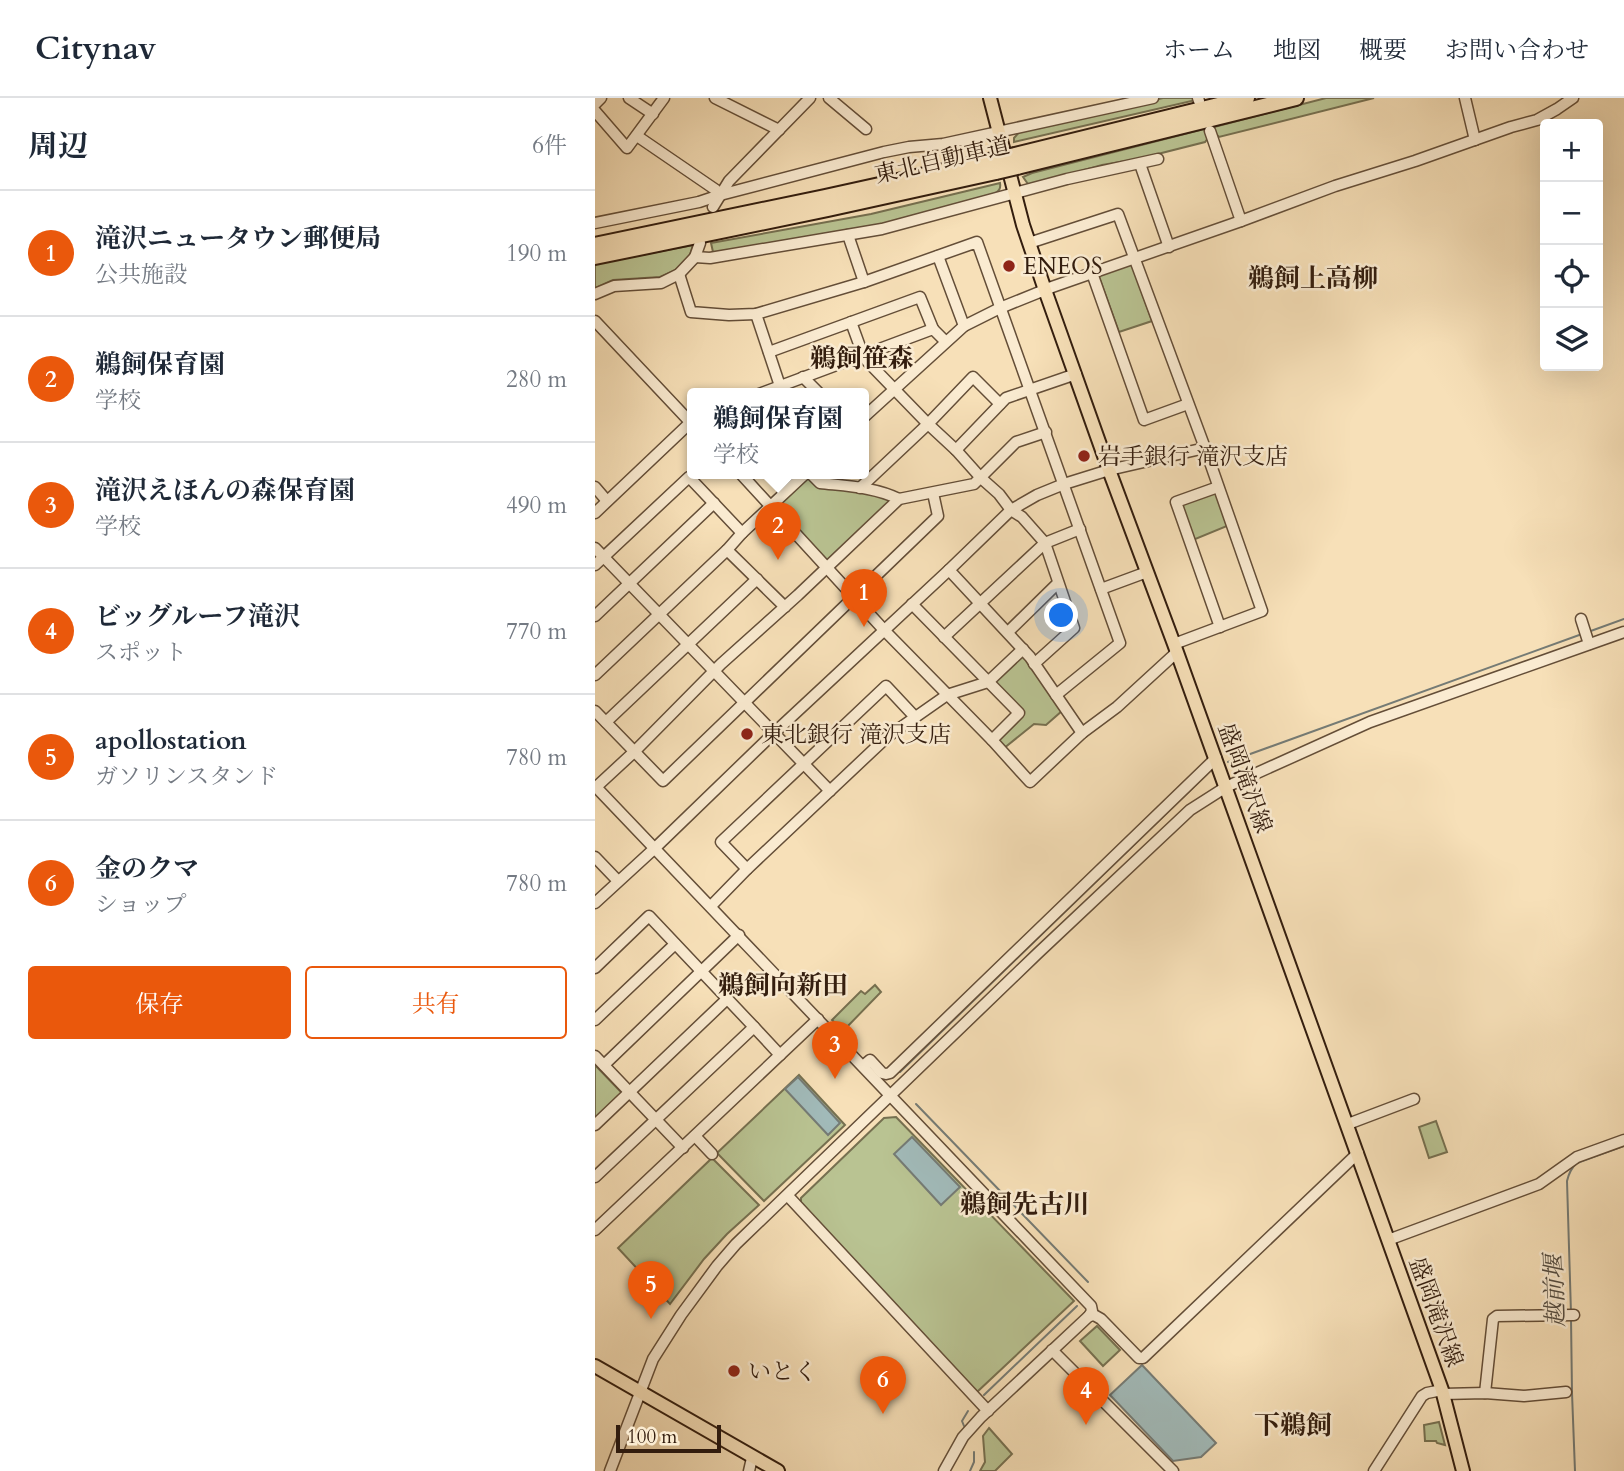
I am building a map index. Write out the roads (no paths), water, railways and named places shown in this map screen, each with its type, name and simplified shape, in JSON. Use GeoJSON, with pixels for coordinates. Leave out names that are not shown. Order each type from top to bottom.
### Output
{"type":"FeatureCollection","features":[{"type":"Feature","properties":{"kind":"highway","name":"東北自動車道"},"geometry":{"type":"LineString","coordinates":[[1016,161],[1247,98]]}},
{"type":"Feature","properties":{"kind":"highway","name":"東北自動車道"},"geometry":{"type":"LineString","coordinates":[[595,257],[828,209],[1016,161],[1296,98]]}},
{"type":"Feature","properties":{"kind":"highway","name":"東北自動車道"},"geometry":{"type":"LineString","coordinates":[[595,245],[995,166]]}},
{"type":"Feature","properties":{"kind":"main road","name":"盛岡滝沢線"},"geometry":{"type":"LineString","coordinates":[[990,98],[1014,194],[1045,290],[1348,1124],[1442,1392],[1463,1471]]}},
{"type":"Feature","properties":{"kind":"main road"},"geometry":{"type":"LineString","coordinates":[[595,1367],[776,1471]]}},
{"type":"Feature","properties":{"kind":"street"},"geometry":{"type":"LineString","coordinates":[[595,104],[601,98]]}},
{"type":"Feature","properties":{"kind":"street"},"geometry":{"type":"LineString","coordinates":[[629,98],[653,114]]}},
{"type":"Feature","properties":{"kind":"street"},"geometry":{"type":"LineString","coordinates":[[595,111],[627,148],[664,98]]}},
{"type":"Feature","properties":{"kind":"street"},"geometry":{"type":"LineString","coordinates":[[715,98],[779,130]]}},
{"type":"Feature","properties":{"kind":"street"},"geometry":{"type":"LineString","coordinates":[[713,207],[729,181],[810,98]]}},
{"type":"Feature","properties":{"kind":"street"},"geometry":{"type":"LineString","coordinates":[[829,98],[866,129]]}},
{"type":"Feature","properties":{"kind":"street"},"geometry":{"type":"LineString","coordinates":[[595,223],[699,202],[720,194],[884,152],[943,144],[1153,98]]}},
{"type":"Feature","properties":{"kind":"street"},"geometry":{"type":"LineString","coordinates":[[1465,98],[1475,140]]}},
{"type":"Feature","properties":{"kind":"street"},"geometry":{"type":"LineString","coordinates":[[869,412],[945,341],[964,326],[1000,308],[1324,190],[1537,120],[1573,98]]}},
{"type":"Feature","properties":{"kind":"street"},"geometry":{"type":"LineString","coordinates":[[1210,131],[1241,221]]}},
{"type":"Feature","properties":{"kind":"street"},"geometry":{"type":"LineString","coordinates":[[637,136],[720,194]]}},
{"type":"Feature","properties":{"kind":"street"},"geometry":{"type":"LineString","coordinates":[[695,257],[709,258],[882,229],[1067,179],[1158,159]]}},
{"type":"Feature","properties":{"kind":"street"},"geometry":{"type":"LineString","coordinates":[[1140,164],[1169,247]]}},
{"type":"Feature","properties":{"kind":"street"},"geometry":{"type":"LineString","coordinates":[[746,479],[884,630],[1030,782],[1082,733],[1117,706],[1176,648],[1262,611],[1118,214],[1029,243]]}},
{"type":"Feature","properties":{"kind":"street"},"geometry":{"type":"LineString","coordinates":[[848,235],[864,282]]}},
{"type":"Feature","properties":{"kind":"street"},"geometry":{"type":"LineString","coordinates":[[679,274],[691,312],[705,315],[756,314],[864,282],[977,242],[1121,643],[1056,695]]}},
{"type":"Feature","properties":{"kind":"street"},"geometry":{"type":"LineString","coordinates":[[595,294],[614,286],[661,283],[679,274],[695,257],[700,243]]}},
{"type":"Feature","properties":{"kind":"street"},"geometry":{"type":"LineString","coordinates":[[938,256],[964,326]]}},
{"type":"Feature","properties":{"kind":"street"},"geometry":{"type":"LineString","coordinates":[[1092,273],[1144,420],[1188,404]]}},
{"type":"Feature","properties":{"kind":"street"},"geometry":{"type":"LineString","coordinates":[[769,352],[920,297],[933,330],[945,341]]}},
{"type":"Feature","properties":{"kind":"street"},"geometry":{"type":"LineString","coordinates":[[756,314],[780,386]]}},
{"type":"Feature","properties":{"kind":"street"},"geometry":{"type":"LineString","coordinates":[[595,321],[687,419]]}},
{"type":"Feature","properties":{"kind":"street"},"geometry":{"type":"LineString","coordinates":[[851,322],[863,355],[1045,543],[1074,628],[1034,664]]}},
{"type":"Feature","properties":{"kind":"street"},"geometry":{"type":"LineString","coordinates":[[775,388],[933,330]]}},
{"type":"Feature","properties":{"kind":"street"},"geometry":{"type":"LineString","coordinates":[[956,450],[1006,397],[1076,374]]}},
{"type":"Feature","properties":{"kind":"street"},"geometry":{"type":"LineString","coordinates":[[803,377],[814,388]]}},
{"type":"Feature","properties":{"kind":"street"},"geometry":{"type":"LineString","coordinates":[[860,488],[973,377],[1000,404]]}},
{"type":"Feature","properties":{"kind":"street"},"geometry":{"type":"LineString","coordinates":[[595,513],[687,427]]}},
{"type":"Feature","properties":{"kind":"street"},"geometry":{"type":"LineString","coordinates":[[944,1471],[963,1437],[1089,1316],[1091,1306],[595,787],[899,499],[974,484],[1016,442],[1046,432]]}},
{"type":"Feature","properties":{"kind":"street"},"geometry":{"type":"LineString","coordinates":[[595,904],[1011,510],[1064,484],[1109,470],[1205,448]]}},
{"type":"Feature","properties":{"kind":"street"},"geometry":{"type":"LineString","coordinates":[[595,565],[687,479]]}},
{"type":"Feature","properties":{"kind":"street"},"geometry":{"type":"LineString","coordinates":[[691,479],[742,533]]}},
{"type":"Feature","properties":{"kind":"street"},"geometry":{"type":"LineString","coordinates":[[595,675],[799,479]]}},
{"type":"Feature","properties":{"kind":"street"},"geometry":{"type":"LineString","coordinates":[[816,479],[820,483],[860,488],[899,499]]}},
{"type":"Feature","properties":{"kind":"street"},"geometry":{"type":"LineString","coordinates":[[595,487],[607,501]]}},
{"type":"Feature","properties":{"kind":"street"},"geometry":{"type":"LineString","coordinates":[[1218,487],[1176,502],[1220,627]]}},
{"type":"Feature","properties":{"kind":"street"},"geometry":{"type":"LineString","coordinates":[[595,711],[663,781],[938,516],[933,493]]}},
{"type":"Feature","properties":{"kind":"street"},"geometry":{"type":"LineString","coordinates":[[595,616],[714,503]]}},
{"type":"Feature","properties":{"kind":"street"},"geometry":{"type":"LineString","coordinates":[[944,637],[1045,543],[1080,530]]}},
{"type":"Feature","properties":{"kind":"street"},"geometry":{"type":"LineString","coordinates":[[595,548],[830,791]]}},
{"type":"Feature","properties":{"kind":"street"},"geometry":{"type":"LineString","coordinates":[[727,550],[785,607]]}},
{"type":"Feature","properties":{"kind":"street"},"geometry":{"type":"LineString","coordinates":[[949,570],[1023,649],[1082,733]]}},
{"type":"Feature","properties":{"kind":"street"},"geometry":{"type":"LineString","coordinates":[[1101,589],[1147,572]]}},
{"type":"Feature","properties":{"kind":"street"},"geometry":{"type":"LineString","coordinates":[[606,722],[757,579]]}},
{"type":"Feature","properties":{"kind":"street"},"geometry":{"type":"LineString","coordinates":[[1007,632],[1058,583]]}},
{"type":"Feature","properties":{"kind":"street"},"geometry":{"type":"LineString","coordinates":[[912,604],[1019,713],[992,740]]}},
{"type":"Feature","properties":{"kind":"street"},"geometry":{"type":"LineString","coordinates":[[610,1471],[653,1359],[694,1297],[737,1244],[1190,810],[1226,788],[1370,722],[1585,632],[1624,632]]}},
{"type":"Feature","properties":{"kind":"street"},"geometry":{"type":"LineString","coordinates":[[711,906],[887,737],[947,695],[988,682],[1023,649]]}},
{"type":"Feature","properties":{"kind":"street"},"geometry":{"type":"LineString","coordinates":[[747,869],[721,842],[886,686],[915,717]]}},
{"type":"Feature","properties":{"kind":"street"},"geometry":{"type":"LineString","coordinates":[[863,1066],[870,1060],[882,1073],[890,1073],[1216,758]]}},
{"type":"Feature","properties":{"kind":"street"},"geometry":{"type":"LineString","coordinates":[[595,857],[618,881]]}},
{"type":"Feature","properties":{"kind":"street"},"geometry":{"type":"LineString","coordinates":[[595,968],[649,916],[780,1055]]}},
{"type":"Feature","properties":{"kind":"street"},"geometry":{"type":"LineString","coordinates":[[604,1065],[739,935]]}},
{"type":"Feature","properties":{"kind":"street"},"geometry":{"type":"LineString","coordinates":[[595,1020],[675,944]]}},
{"type":"Feature","properties":{"kind":"street"},"geometry":{"type":"LineString","coordinates":[[595,1125],[727,999]]}},
{"type":"Feature","properties":{"kind":"street"},"geometry":{"type":"LineString","coordinates":[[595,1230],[818,1019]]}},
{"type":"Feature","properties":{"kind":"street"},"geometry":{"type":"LineString","coordinates":[[595,1177],[754,1027]]}},
{"type":"Feature","properties":{"kind":"street"},"geometry":{"type":"LineString","coordinates":[[595,1056],[683,1147]]}},
{"type":"Feature","properties":{"kind":"street"},"geometry":{"type":"LineString","coordinates":[[1348,1124],[1414,1099]]}},
{"type":"Feature","properties":{"kind":"street"},"geometry":{"type":"LineString","coordinates":[[695,1136],[712,1154]]}},
{"type":"Feature","properties":{"kind":"street"},"geometry":{"type":"LineString","coordinates":[[1388,1240],[1539,1184],[1577,1157],[1624,1140]]}},
{"type":"Feature","properties":{"kind":"street"},"geometry":{"type":"LineString","coordinates":[[1089,1316],[1094,1315],[1101,1319],[1139,1358],[1143,1358],[1358,1153]]}},
{"type":"Feature","properties":{"kind":"street"},"geometry":{"type":"LineString","coordinates":[[788,1196],[988,1411]]}},
{"type":"Feature","properties":{"kind":"street"},"geometry":{"type":"LineString","coordinates":[[1485,1393],[1493,1319],[1497,1316],[1571,1315]]}},
{"type":"Feature","properties":{"kind":"street"},"geometry":{"type":"LineString","coordinates":[[1052,1350],[1173,1471]]}},
{"type":"Feature","properties":{"kind":"street"},"geometry":{"type":"LineString","coordinates":[[1374,1471],[1422,1396],[1427,1393],[1524,1396],[1566,1392]]}},
{"type":"Feature","properties":{"kind":"street"},"geometry":{"type":"LineString","coordinates":[[749,1471],[752,1458]]}},
{"type":"Feature","properties":{"kind":"water"},"geometry":{"type":"Polygon","coordinates":[[[798,1077],[840,1123],[828,1135],[785,1089],[798,1077]]]}},
{"type":"Feature","properties":{"kind":"water"},"geometry":{"type":"Polygon","coordinates":[[[912,1137],[960,1187],[941,1205],[894,1154],[912,1137]]]}},
{"type":"Feature","properties":{"kind":"water"},"geometry":{"type":"Polygon","coordinates":[[[1142,1365],[1216,1443],[1201,1457],[1173,1461],[1110,1395],[1142,1365]]]}},
{"type":"Feature","properties":{"kind":"waterway"},"geometry":{"type":"LineString","coordinates":[[1588,632],[1624,619]]}},
{"type":"Feature","properties":{"kind":"waterway"},"geometry":{"type":"LineString","coordinates":[[1228,762],[1582,634]]}},
{"type":"Feature","properties":{"kind":"waterway"},"geometry":{"type":"LineString","coordinates":[[900,1072],[1207,774]]}},
{"type":"Feature","properties":{"kind":"waterway"},"geometry":{"type":"LineString","coordinates":[[916,1104],[1088,1282]]}},
{"type":"Feature","properties":{"kind":"waterway","name":"越前堰"},"geometry":{"type":"LineString","coordinates":[[1571,1313],[1567,1181],[1577,1163],[1624,1146]]}},
{"type":"Feature","properties":{"kind":"waterway"},"geometry":{"type":"LineString","coordinates":[[984,1395],[1077,1306]]}},
{"type":"Feature","properties":{"kind":"waterway","name":"越前堰"},"geometry":{"type":"LineString","coordinates":[[1571,1318],[1575,1471]]}},
{"type":"Feature","properties":{"kind":"waterway"},"geometry":{"type":"LineString","coordinates":[[964,1426],[962,1421],[968,1411]]}},
{"type":"Feature","properties":{"kind":"waterway"},"geometry":{"type":"LineString","coordinates":[[970,1471],[974,1452]]}},
{"type":"Feature","properties":{"kind":"place","name":"ENEOS"},"geometry":{"type":"Point","coordinates":[1009,266]}},
{"type":"Feature","properties":{"kind":"place","name":"岩手銀行 滝沢支店"},"geometry":{"type":"Point","coordinates":[1084,456]}},
{"type":"Feature","properties":{"kind":"place","name":"鵜飼保育園"},"geometry":{"type":"Point","coordinates":[778,560]}},
{"type":"Feature","properties":{"kind":"place","name":"滝沢ニュータウン郵便局"},"geometry":{"type":"Point","coordinates":[864,627]}},
{"type":"Feature","properties":{"kind":"place","name":"東北銀行 滝沢支店"},"geometry":{"type":"Point","coordinates":[747,734]}},
{"type":"Feature","properties":{"kind":"place","name":"滝沢えほんの森保育園"},"geometry":{"type":"Point","coordinates":[835,1079]}},
{"type":"Feature","properties":{"kind":"place","name":"apollostation"},"geometry":{"type":"Point","coordinates":[651,1319]}},
{"type":"Feature","properties":{"kind":"place","name":"いとく"},"geometry":{"type":"Point","coordinates":[734,1371]}},
{"type":"Feature","properties":{"kind":"place","name":"金のクマ"},"geometry":{"type":"Point","coordinates":[883,1414]}},
{"type":"Feature","properties":{"kind":"place","name":"ビッグルーフ滝沢"},"geometry":{"type":"Point","coordinates":[1086,1425]}},
{"type":"Feature","properties":{"kind":"district","name":"鵜飼上高柳"},"geometry":{"type":"Point","coordinates":[1313,278]}},
{"type":"Feature","properties":{"kind":"district","name":"鵜飼笹森"},"geometry":{"type":"Point","coordinates":[862,358]}},
{"type":"Feature","properties":{"kind":"district","name":"鵜飼向新田"},"geometry":{"type":"Point","coordinates":[783,985]}},
{"type":"Feature","properties":{"kind":"district","name":"鵜飼先古川"},"geometry":{"type":"Point","coordinates":[1025,1204]}},
{"type":"Feature","properties":{"kind":"district","name":"下鵜飼"},"geometry":{"type":"Point","coordinates":[1293,1425]}}]}
